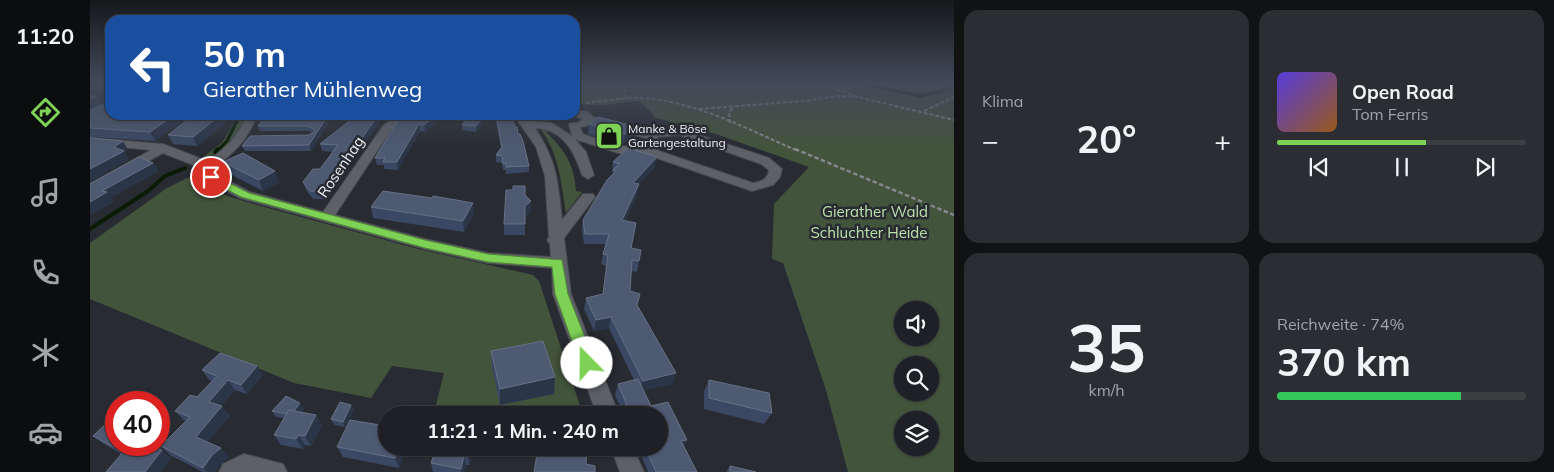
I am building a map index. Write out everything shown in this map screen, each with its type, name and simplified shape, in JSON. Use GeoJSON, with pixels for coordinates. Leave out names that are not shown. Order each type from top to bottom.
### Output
{"type":"FeatureCollection","features":[{"type":"Feature","properties":{"kind":"street"},"geometry":{"type":"LineString","coordinates":[[580,114],[584,114],[589,119],[646,135],[655,141],[652,150]]}},
{"type":"Feature","properties":{"kind":"street"},"geometry":{"type":"LineString","coordinates":[[527,120],[548,125],[574,125],[582,124],[589,119]]}},
{"type":"Feature","properties":{"kind":"street"},"geometry":{"type":"LineString","coordinates":[[207,166],[226,154],[246,137],[251,120]]}},
{"type":"Feature","properties":{"kind":"street","name":"Rosenhag"},"geometry":{"type":"LineString","coordinates":[[326,217],[387,128],[397,120]]}},
{"type":"Feature","properties":{"kind":"street"},"geometry":{"type":"LineString","coordinates":[[524,120],[542,146],[551,176],[557,263],[562,294],[605,406]]}},
{"type":"Feature","properties":{"kind":"street"},"geometry":{"type":"LineString","coordinates":[[548,125],[568,138],[580,152],[588,175]]}},
{"type":"Feature","properties":{"kind":"street"},"geometry":{"type":"LineString","coordinates":[[574,125],[578,136],[603,145],[626,151],[647,152],[652,150]]}},
{"type":"Feature","properties":{"kind":"street"},"geometry":{"type":"LineString","coordinates":[[646,135],[680,132],[765,162],[776,169],[776,173],[771,181],[764,186],[752,187],[671,160],[655,154],[652,150]]}},
{"type":"Feature","properties":{"kind":"street"},"geometry":{"type":"LineString","coordinates":[[96,142],[164,144],[207,166],[211,177],[245,195],[425,244],[488,258],[557,263]]}},
{"type":"Feature","properties":{"kind":"street"},"geometry":{"type":"LineString","coordinates":[[90,189],[164,144]]}},
{"type":"Feature","properties":{"kind":"street"},"geometry":{"type":"LineString","coordinates":[[556,240],[588,197]]}},
{"type":"Feature","properties":{"kind":"street"},"geometry":{"type":"LineString","coordinates":[[625,456],[632,472]]}},
{"type":"Feature","properties":{"kind":"street"},"geometry":{"type":"LineString","coordinates":[[231,472],[244,466],[275,472]]}},
{"type":"Feature","properties":{"kind":"path"},"geometry":{"type":"LineString","coordinates":[[682,105],[698,109],[954,215]]}},
{"type":"Feature","properties":{"kind":"path"},"geometry":{"type":"LineString","coordinates":[[698,109],[745,105]]}},
{"type":"Feature","properties":{"kind":"path"},"geometry":{"type":"LineString","coordinates":[[893,105],[954,120]]}},
{"type":"Feature","properties":{"kind":"path"},"geometry":{"type":"LineString","coordinates":[[923,112],[937,105]]}},
{"type":"Feature","properties":{"kind":"path"},"geometry":{"type":"LineString","coordinates":[[730,123],[728,112],[735,106]]}},
{"type":"Feature","properties":{"kind":"green space","name":"Schluchter Heide"},"geometry":{"type":"Polygon","coordinates":[[[643,105],[954,105],[954,472],[848,472],[826,390],[783,263],[772,259],[774,204],[809,167],[716,134],[653,117],[653,114],[643,105]]]}},
{"type":"Feature","properties":{"kind":"green space"},"geometry":{"type":"Polygon","coordinates":[[[236,120],[244,120],[240,129],[225,148],[211,156],[203,157],[222,143],[236,120]]]}},
{"type":"Feature","properties":{"kind":"green space"},"geometry":{"type":"Polygon","coordinates":[[[539,127],[551,129],[546,132],[563,151],[571,165],[576,191],[582,192],[566,213],[561,179],[555,157],[539,127]]]}},
{"type":"Feature","properties":{"kind":"green space"},"geometry":{"type":"Polygon","coordinates":[[[195,174],[202,183],[227,196],[257,205],[418,249],[533,275],[539,281],[580,406],[436,406],[444,373],[392,366],[371,398],[294,383],[90,299],[90,243],[167,188],[195,174]]]}},
{"type":"Feature","properties":{"kind":"building"},"geometry":{"type":"Polygon","coordinates":[[[105,105],[105,120],[167,120],[150,132],[90,128],[90,110],[105,105]]]}},
{"type":"Feature","properties":{"kind":"building"},"geometry":{"type":"Polygon","coordinates":[[[598,117],[634,126],[625,134],[589,124],[598,117]]]}},
{"type":"Feature","properties":{"kind":"building"},"geometry":{"type":"Polygon","coordinates":[[[187,120],[214,120],[193,137],[168,135],[187,120]]]}},
{"type":"Feature","properties":{"kind":"building"},"geometry":{"type":"Polygon","coordinates":[[[262,120],[325,120],[309,145],[242,146],[250,136],[308,135],[316,131],[308,126],[258,126],[262,120]]]}},
{"type":"Feature","properties":{"kind":"building"},"geometry":{"type":"Polygon","coordinates":[[[351,120],[375,120],[325,192],[310,191],[303,182],[313,169],[320,169],[338,145],[320,144],[351,120]]]}},
{"type":"Feature","properties":{"kind":"building"},"geometry":{"type":"Polygon","coordinates":[[[398,120],[430,120],[424,125],[419,124],[397,162],[383,162],[385,158],[375,158],[398,120]]]}},
{"type":"Feature","properties":{"kind":"building"},"geometry":{"type":"Polygon","coordinates":[[[466,120],[480,120],[476,126],[462,125],[466,120]]]}},
{"type":"Feature","properties":{"kind":"building"},"geometry":{"type":"Polygon","coordinates":[[[497,120],[513,120],[523,141],[529,166],[506,167],[506,163],[503,164],[502,156],[496,155],[502,147],[497,120]]]}},
{"type":"Feature","properties":{"kind":"building"},"geometry":{"type":"Polygon","coordinates":[[[90,138],[123,141],[114,147],[124,151],[90,169],[90,138]]]}},
{"type":"Feature","properties":{"kind":"building"},"geometry":{"type":"Polygon","coordinates":[[[628,148],[657,157],[633,183],[639,184],[622,220],[636,223],[631,248],[641,250],[639,261],[632,260],[630,291],[640,294],[637,305],[676,373],[643,381],[611,317],[596,320],[586,298],[603,294],[608,255],[603,254],[609,234],[585,234],[583,220],[607,180],[616,171],[613,170],[619,164],[613,162],[628,148]]]}},
{"type":"Feature","properties":{"kind":"building"},"geometry":{"type":"Polygon","coordinates":[[[243,153],[275,171],[259,180],[223,162],[243,153]]]}},
{"type":"Feature","properties":{"kind":"building"},"geometry":{"type":"Polygon","coordinates":[[[139,157],[153,163],[102,191],[107,192],[90,202],[90,184],[139,157]]]}},
{"type":"Feature","properties":{"kind":"building"},"geometry":{"type":"Polygon","coordinates":[[[513,186],[525,186],[525,195],[531,201],[525,206],[525,224],[504,224],[506,190],[513,190],[513,186]]]}},
{"type":"Feature","properties":{"kind":"building"},"geometry":{"type":"Polygon","coordinates":[[[383,191],[432,198],[433,196],[473,203],[463,221],[371,207],[383,191]]]}},
{"type":"Feature","properties":{"kind":"building"},"geometry":{"type":"Polygon","coordinates":[[[543,341],[555,377],[500,389],[491,351],[543,341]]]}},
{"type":"Feature","properties":{"kind":"building"},"geometry":{"type":"Polygon","coordinates":[[[220,353],[257,366],[241,385],[228,380],[209,402],[222,406],[196,437],[221,448],[213,454],[203,468],[170,451],[170,437],[190,417],[175,411],[190,395],[197,397],[217,376],[202,370],[220,353]]]}},
{"type":"Feature","properties":{"kind":"building"},"geometry":{"type":"Polygon","coordinates":[[[638,379],[651,406],[627,406],[618,384],[638,379]]]}},
{"type":"Feature","properties":{"kind":"building"},"geometry":{"type":"Polygon","coordinates":[[[709,380],[769,393],[772,413],[709,398],[709,380]]]}},
{"type":"Feature","properties":{"kind":"building"},"geometry":{"type":"Polygon","coordinates":[[[286,396],[300,403],[294,411],[289,410],[287,414],[272,411],[286,396]]]}},
{"type":"Feature","properties":{"kind":"building"},"geometry":{"type":"Polygon","coordinates":[[[340,402],[351,405],[343,422],[331,419],[340,402]]]}},
{"type":"Feature","properties":{"kind":"building"},"geometry":{"type":"Polygon","coordinates":[[[668,402],[687,440],[681,441],[697,472],[656,472],[649,456],[668,456],[668,406],[651,406],[668,402]]]}},
{"type":"Feature","properties":{"kind":"building"},"geometry":{"type":"Polygon","coordinates":[[[289,410],[316,415],[305,436],[299,435],[296,439],[274,435],[289,410]]]}},
{"type":"Feature","properties":{"kind":"building"},"geometry":{"type":"Polygon","coordinates":[[[350,420],[378,425],[378,455],[337,447],[350,420]]]}},
{"type":"Feature","properties":{"kind":"building"},"geometry":{"type":"Polygon","coordinates":[[[105,425],[105,442],[93,436],[105,425]]]}},
{"type":"Feature","properties":{"kind":"building"},"geometry":{"type":"Polygon","coordinates":[[[120,456],[157,456],[145,472],[106,472],[120,456]]]}},
{"type":"Feature","properties":{"kind":"building"},"geometry":{"type":"Polygon","coordinates":[[[433,456],[464,456],[461,469],[431,463],[433,456]]]}},
{"type":"Feature","properties":{"kind":"building"},"geometry":{"type":"Polygon","coordinates":[[[537,456],[586,456],[586,464],[595,466],[595,472],[534,472],[537,456]]]}},
{"type":"Feature","properties":{"kind":"building"},"geometry":{"type":"Polygon","coordinates":[[[730,466],[756,472],[730,472],[730,466]]]}},
{"type":"Feature","properties":{"kind":"waterway"},"geometry":{"type":"LineString","coordinates":[[217,151],[227,141],[238,120]]}},
{"type":"Feature","properties":{"kind":"waterway"},"geometry":{"type":"LineString","coordinates":[[215,152],[218,149]]}},
{"type":"Feature","properties":{"kind":"waterway"},"geometry":{"type":"LineString","coordinates":[[90,229],[148,191],[165,176],[185,168]]}},
{"type":"Feature","properties":{"kind":"place","name":"Manke & Böse Gartengestaltung"},"geometry":{"type":"Point","coordinates":[609,136]}},
{"type":"Feature","properties":{"kind":"route"},"geometry":{"type":"LineString","coordinates":[[211,177],[245,195],[267,202],[425,244],[488,258],[557,263],[562,294],[587,363]]}},
{"type":"Feature","properties":{"kind":"park label","name":"Gierather Wald"},"geometry":{"type":"Point","coordinates":[875,212]}}]}
